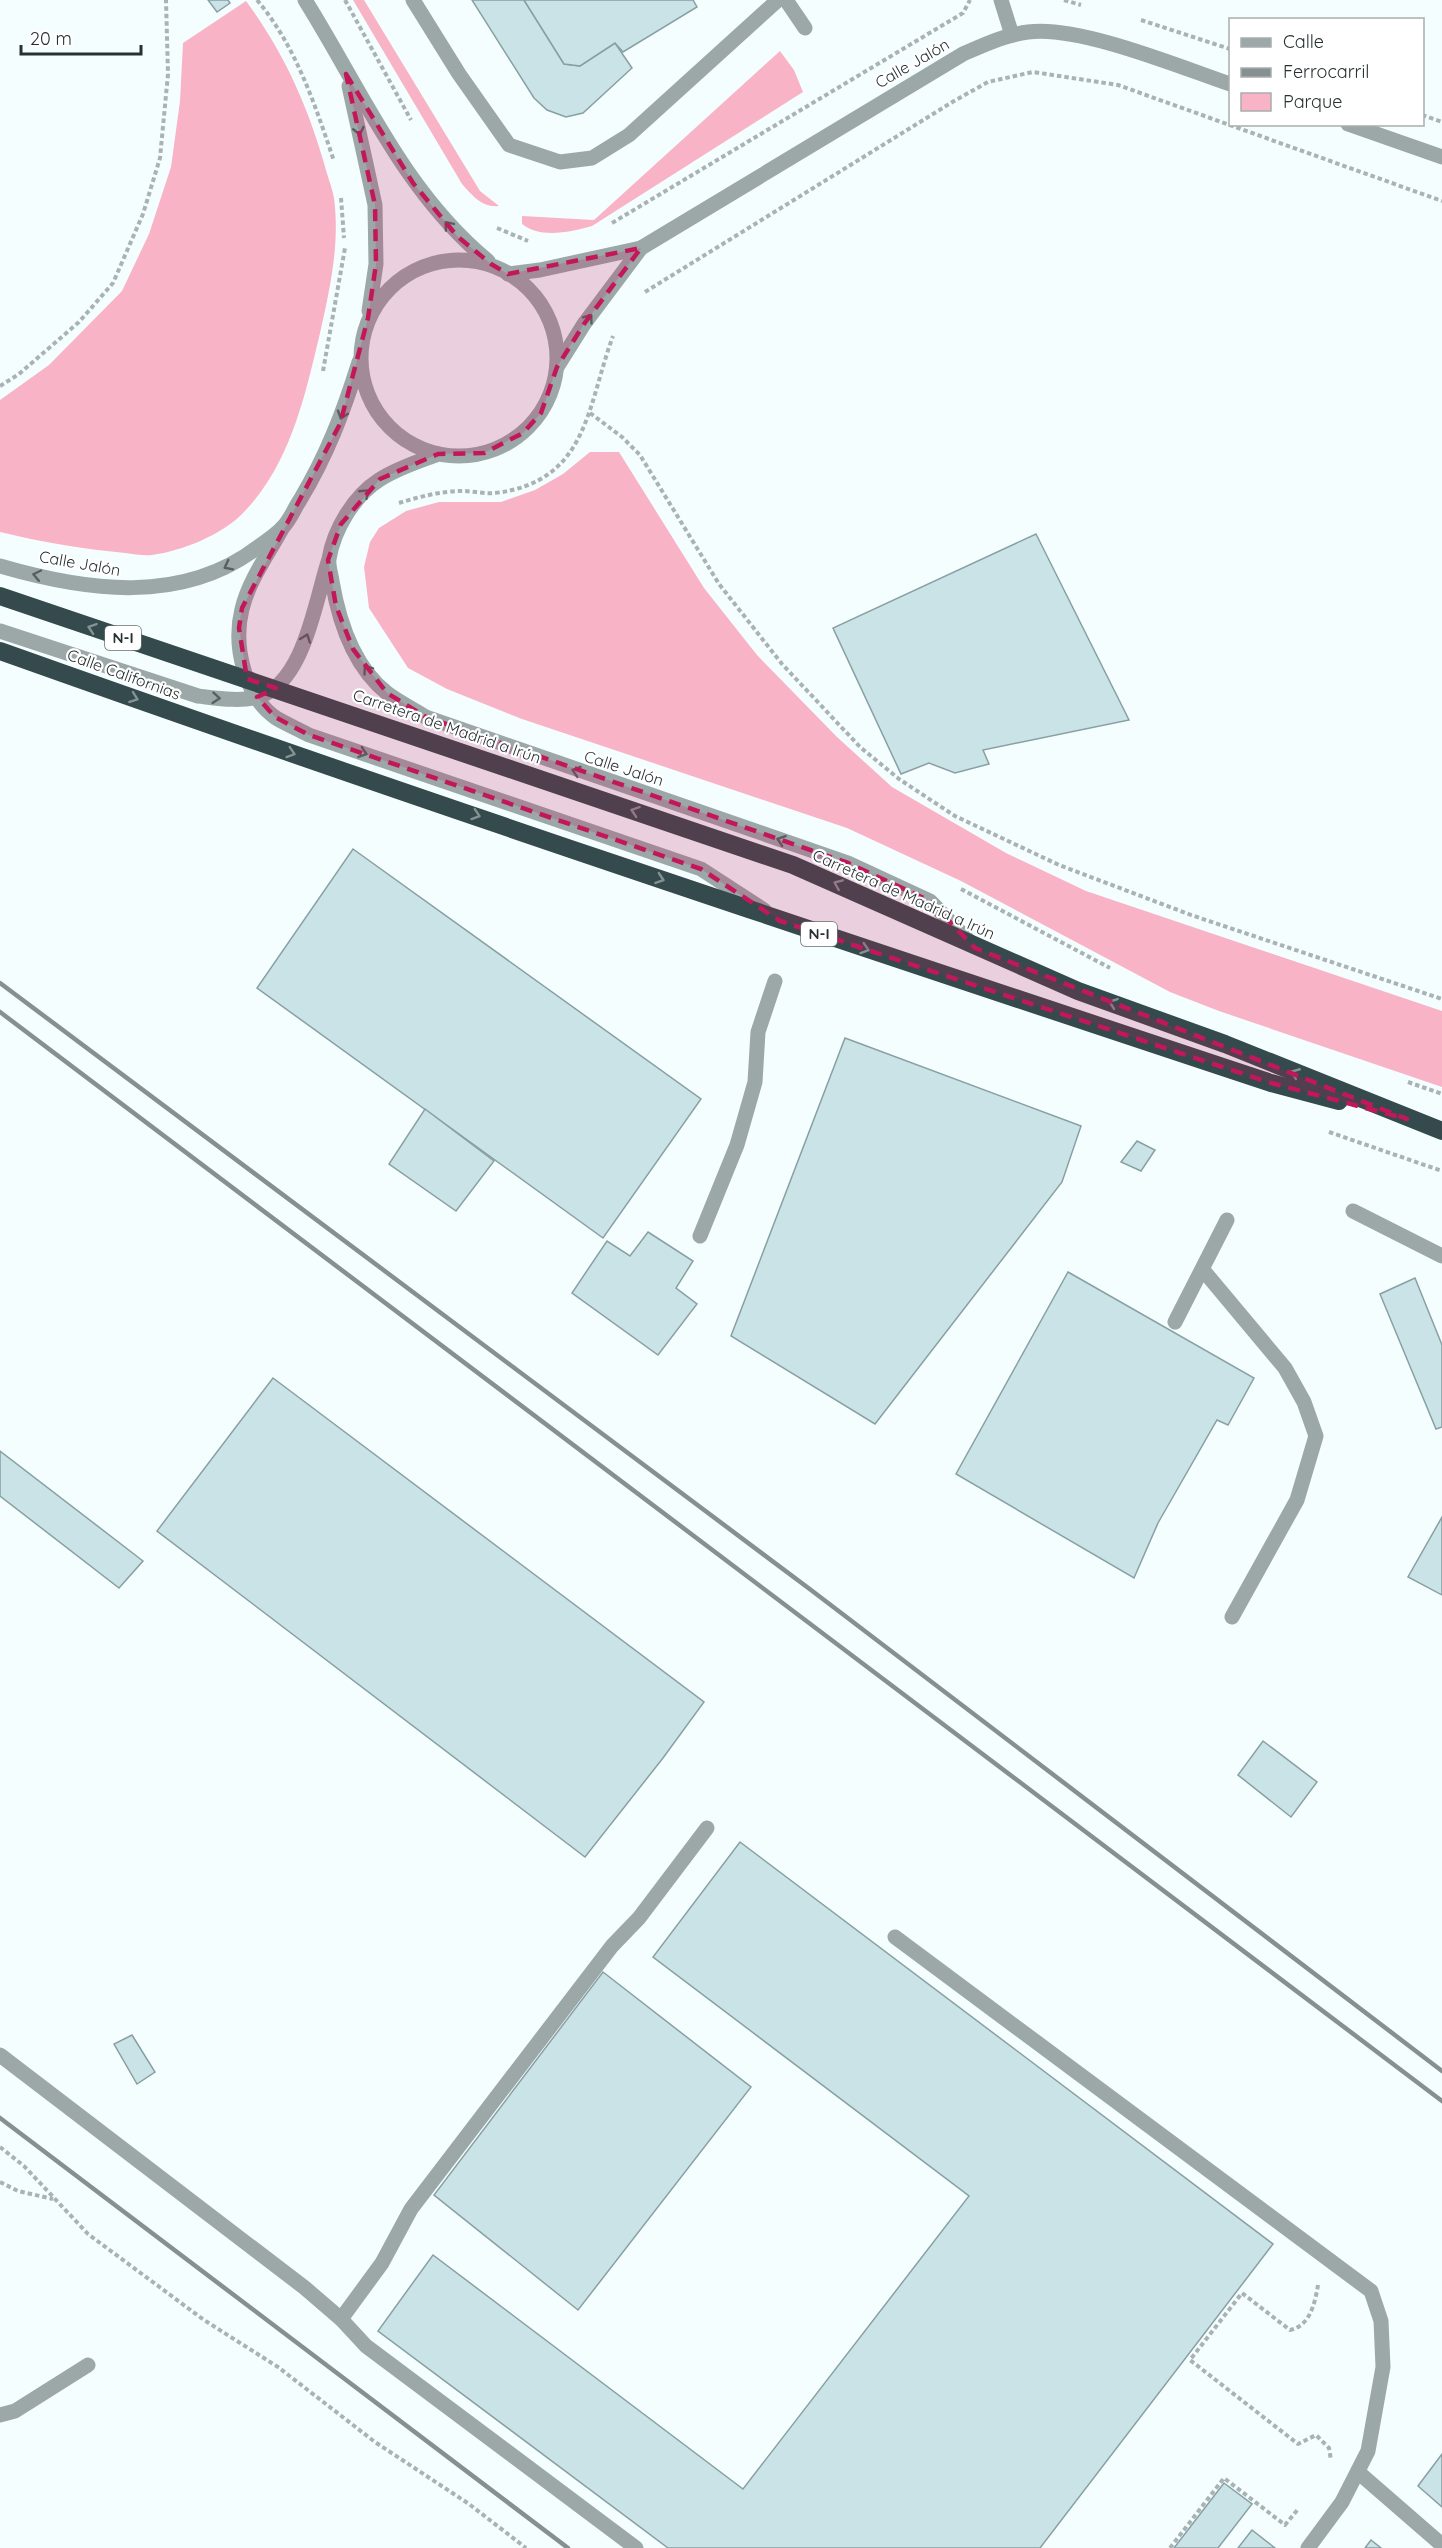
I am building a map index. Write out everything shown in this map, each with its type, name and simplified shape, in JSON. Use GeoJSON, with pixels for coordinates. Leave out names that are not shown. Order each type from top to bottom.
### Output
{"type":"FeatureCollection","features":[{"type":"Feature","properties":{"kind":"highway","name":"Calle Californias"},"geometry":{"type":"LineString","coordinates":[[0,596],[276,688]]}},
{"type":"Feature","properties":{"kind":"highway","name":"Calle Californias"},"geometry":{"type":"LineString","coordinates":[[0,651],[236,735]]}},
{"type":"Feature","properties":{"kind":"highway","name":"Carretera de Madrid a Irún"},"geometry":{"type":"LineString","coordinates":[[276,688],[793,865],[886,904],[975,948],[1078,991],[1225,1044],[1407,1119],[1442,1131]]}},
{"type":"Feature","properties":{"kind":"highway","name":"Carretera de Madrid a Irún"},"geometry":{"type":"LineString","coordinates":[[236,735],[501,823],[780,921],[1271,1083],[1407,1119]]}},
{"type":"Feature","properties":{"kind":"street"},"geometry":{"type":"LineString","coordinates":[[305,0],[346,74],[413,183],[457,236],[491,264],[520,281],[538,299],[552,326],[557,367],[551,394],[541,413],[523,433],[505,445],[464,457],[438,454],[415,446],[392,430],[374,408],[364,383],[360,360],[376,264],[375,205],[346,74]]}},
{"type":"Feature","properties":{"kind":"street"},"geometry":{"type":"LineString","coordinates":[[413,0],[459,74],[509,145],[560,162],[592,158],[629,135],[778,0]]}},
{"type":"Feature","properties":{"kind":"street"},"geometry":{"type":"LineString","coordinates":[[786,0],[805,28]]}},
{"type":"Feature","properties":{"kind":"street"},"geometry":{"type":"LineString","coordinates":[[1001,0],[1012,35]]}},
{"type":"Feature","properties":{"kind":"street","name":"Calle Jalón"},"geometry":{"type":"LineString","coordinates":[[508,274],[540,270],[641,248],[953,60],[1012,35],[1030,32],[1064,33],[1118,47],[1229,84]]}},
{"type":"Feature","properties":{"kind":"street"},"geometry":{"type":"LineString","coordinates":[[1354,126],[1442,157]]}},
{"type":"Feature","properties":{"kind":"street","name":"Calle Jalón"},"geometry":{"type":"LineString","coordinates":[[557,367],[584,324],[641,248]]}},
{"type":"Feature","properties":{"kind":"street"},"geometry":{"type":"LineString","coordinates":[[368,318],[390,286],[426,264],[449,259],[491,264]]}},
{"type":"Feature","properties":{"kind":"street","name":"Calle Jalón"},"geometry":{"type":"LineString","coordinates":[[247,679],[239,628],[242,608],[250,585],[308,487],[340,424],[360,360]]}},
{"type":"Feature","properties":{"kind":"street","name":"Calle Jalón"},"geometry":{"type":"LineString","coordinates":[[276,688],[303,646],[341,524],[355,503],[380,479],[438,454]]}},
{"type":"Feature","properties":{"kind":"street","name":"Calle Jalón"},"geometry":{"type":"LineString","coordinates":[[0,566],[100,588],[128,590],[165,586],[211,574],[230,566],[283,527]]}},
{"type":"Feature","properties":{"kind":"street","name":"Calle Jalón"},"geometry":{"type":"LineString","coordinates":[[328,560],[336,606],[353,649],[387,693],[426,717],[848,863],[930,901],[975,948]]}},
{"type":"Feature","properties":{"kind":"street"},"geometry":{"type":"LineString","coordinates":[[0,631],[198,696],[231,699],[257,697],[276,688]]}},
{"type":"Feature","properties":{"kind":"street","name":"Carretera de Madrid a Irún"},"geometry":{"type":"LineString","coordinates":[[247,679],[257,697],[275,717],[309,735],[701,869],[780,921]]}},
{"type":"Feature","properties":{"kind":"street"},"geometry":{"type":"LineString","coordinates":[[700,1236],[737,1145],[755,1082],[758,1032],[776,981]]}},
{"type":"Feature","properties":{"kind":"street"},"geometry":{"type":"LineString","coordinates":[[1353,1211],[1442,1256]]}},
{"type":"Feature","properties":{"kind":"street"},"geometry":{"type":"LineString","coordinates":[[1175,1322],[1227,1221]]}},
{"type":"Feature","properties":{"kind":"street"},"geometry":{"type":"LineString","coordinates":[[1203,1270],[1285,1368],[1304,1402],[1316,1436],[1297,1500],[1232,1617]]}},
{"type":"Feature","properties":{"kind":"street"},"geometry":{"type":"LineString","coordinates":[[341,2319],[382,2263],[411,2210],[612,1946],[639,1918],[707,1828]]}},
{"type":"Feature","properties":{"kind":"street"},"geometry":{"type":"LineString","coordinates":[[895,1937],[1371,2291],[1381,2321],[1383,2367],[1368,2451],[1342,2502],[1308,2548]]}},
{"type":"Feature","properties":{"kind":"street"},"geometry":{"type":"LineString","coordinates":[[0,2055],[305,2288],[341,2319],[366,2346],[636,2548]]}},
{"type":"Feature","properties":{"kind":"street"},"geometry":{"type":"LineString","coordinates":[[0,2415],[15,2411],[88,2365]]}},
{"type":"Feature","properties":{"kind":"street"},"geometry":{"type":"LineString","coordinates":[[1358,2472],[1442,2545]]}},
{"type":"Feature","properties":{"kind":"path"},"geometry":{"type":"LineString","coordinates":[[0,386],[19,374],[79,322],[113,283],[143,214],[160,158],[168,74],[166,0]]}},
{"type":"Feature","properties":{"kind":"path"},"geometry":{"type":"LineString","coordinates":[[257,0],[285,40],[304,80],[336,171]]}},
{"type":"Feature","properties":{"kind":"path"},"geometry":{"type":"LineString","coordinates":[[345,0],[415,127]]}},
{"type":"Feature","properties":{"kind":"path"},"geometry":{"type":"LineString","coordinates":[[607,226],[963,13],[970,0]]}},
{"type":"Feature","properties":{"kind":"path"},"geometry":{"type":"LineString","coordinates":[[638,300],[677,272],[988,82],[1033,72],[1118,85],[1229,125]]}},
{"type":"Feature","properties":{"kind":"path"},"geometry":{"type":"LineString","coordinates":[[1424,116],[1442,122]]}},
{"type":"Feature","properties":{"kind":"path"},"geometry":{"type":"LineString","coordinates":[[1233,126],[1442,201]]}},
{"type":"Feature","properties":{"kind":"path"},"geometry":{"type":"LineString","coordinates":[[323,373],[341,281],[345,247],[340,191]]}},
{"type":"Feature","properties":{"kind":"path"},"geometry":{"type":"LineString","coordinates":[[495,227],[530,242]]}},
{"type":"Feature","properties":{"kind":"path"},"geometry":{"type":"LineString","coordinates":[[390,510],[399,503],[427,496],[461,491],[494,493],[523,486],[549,474],[581,437],[615,331]]}},
{"type":"Feature","properties":{"kind":"path"},"geometry":{"type":"LineString","coordinates":[[590,413],[622,437],[640,456],[718,584],[782,664],[860,747],[899,779],[954,816],[1059,865],[1191,915],[1442,999]]}},
{"type":"Feature","properties":{"kind":"path"},"geometry":{"type":"LineString","coordinates":[[0,2147],[24,2166],[88,2234],[204,2320],[278,2367],[375,2442],[469,2504],[526,2548]]}},
{"type":"Feature","properties":{"kind":"path"},"geometry":{"type":"LineString","coordinates":[[0,2182],[18,2191],[55,2199]]}},
{"type":"Feature","properties":{"kind":"path"},"geometry":{"type":"LineString","coordinates":[[1318,2281],[1308,2317],[1298,2329],[1290,2330],[1242,2293],[1190,2360],[1298,2444],[1316,2435],[1329,2448],[1332,2458],[1330,2469]]}},
{"type":"Feature","properties":{"kind":"path"},"geometry":{"type":"LineString","coordinates":[[1170,2548],[1224,2478],[1286,2525],[1300,2506]]}},
{"type":"Feature","properties":{"kind":"highlighted area"},"geometry":{"type":"Polygon","coordinates":[[[346,74],[413,183],[457,236],[491,264],[508,274],[641,248],[584,324],[557,367],[541,413],[523,433],[484,453],[438,454],[380,479],[341,524],[328,560],[336,606],[353,649],[387,693],[426,717],[848,863],[930,901],[975,948],[1407,1119],[1271,1083],[780,921],[701,869],[309,735],[275,717],[257,697],[276,688],[247,679],[239,628],[242,608],[340,424],[368,318],[376,264],[375,205],[346,74]]]}},
{"type":"Feature","properties":{"kind":"green space"},"geometry":{"type":"Polygon","coordinates":[[[353,0],[364,0],[480,191],[499,206],[483,203],[462,184],[353,0]]]}},
{"type":"Feature","properties":{"kind":"green space"},"geometry":{"type":"Polygon","coordinates":[[[246,1],[271,39],[302,99],[332,190],[336,215],[333,266],[324,316],[301,405],[284,452],[259,495],[242,514],[212,535],[176,550],[139,555],[62,545],[0,532],[0,400],[49,365],[122,291],[149,234],[171,167],[180,101],[183,43],[246,1]]]}},
{"type":"Feature","properties":{"kind":"green space"},"geometry":{"type":"Polygon","coordinates":[[[780,51],[794,70],[803,92],[592,226],[547,233],[530,229],[522,224],[522,216],[594,220],[780,51]]]}},
{"type":"Feature","properties":{"kind":"green space"},"geometry":{"type":"Polygon","coordinates":[[[590,452],[619,452],[704,588],[757,655],[837,737],[892,787],[1006,853],[1086,891],[1442,1011],[1442,1087],[1170,992],[961,881],[847,828],[522,719],[447,689],[408,668],[369,608],[364,567],[370,542],[379,528],[406,511],[439,502],[501,502],[535,490],[563,474],[590,452]]]}},
{"type":"Feature","properties":{"kind":"building"},"geometry":{"type":"Polygon","coordinates":[[[208,0],[228,0],[230,3],[217,12],[208,0]]]}},
{"type":"Feature","properties":{"kind":"building"},"geometry":{"type":"Polygon","coordinates":[[[472,0],[524,0],[564,64],[580,66],[615,43],[632,68],[583,113],[566,117],[547,110],[534,98],[472,0]]]}},
{"type":"Feature","properties":{"kind":"building"},"geometry":{"type":"Polygon","coordinates":[[[524,0],[693,0],[697,7],[623,52],[615,43],[580,66],[564,64],[524,0]]]}},
{"type":"Feature","properties":{"kind":"building"},"geometry":{"type":"Polygon","coordinates":[[[1036,534],[1129,720],[983,750],[989,764],[955,773],[929,763],[901,774],[833,628],[1036,534]]]}},
{"type":"Feature","properties":{"kind":"building"},"geometry":{"type":"Polygon","coordinates":[[[353,849],[701,1099],[603,1238],[257,988],[353,849]]]}},
{"type":"Feature","properties":{"kind":"building"},"geometry":{"type":"Polygon","coordinates":[[[845,1038],[1081,1126],[1062,1182],[875,1424],[731,1336],[845,1038]]]}},
{"type":"Feature","properties":{"kind":"building"},"geometry":{"type":"Polygon","coordinates":[[[425,1109],[494,1161],[456,1211],[389,1164],[425,1109]]]}},
{"type":"Feature","properties":{"kind":"building"},"geometry":{"type":"Polygon","coordinates":[[[1137,1141],[1155,1150],[1141,1171],[1121,1162],[1137,1141]]]}},
{"type":"Feature","properties":{"kind":"building"},"geometry":{"type":"Polygon","coordinates":[[[648,1232],[693,1261],[676,1288],[697,1304],[658,1355],[572,1293],[607,1241],[630,1256],[648,1232]]]}},
{"type":"Feature","properties":{"kind":"building"},"geometry":{"type":"Polygon","coordinates":[[[1068,1272],[1254,1378],[1228,1425],[1217,1420],[1158,1523],[1134,1578],[956,1474],[1068,1272]]]}},
{"type":"Feature","properties":{"kind":"building"},"geometry":{"type":"Polygon","coordinates":[[[1415,1278],[1442,1345],[1442,1427],[1436,1429],[1380,1294],[1415,1278]]]}},
{"type":"Feature","properties":{"kind":"building"},"geometry":{"type":"Polygon","coordinates":[[[273,1378],[704,1702],[585,1857],[157,1531],[273,1378]]]}},
{"type":"Feature","properties":{"kind":"building"},"geometry":{"type":"Polygon","coordinates":[[[0,1451],[143,1561],[119,1588],[0,1496],[0,1451]]]}},
{"type":"Feature","properties":{"kind":"building"},"geometry":{"type":"Polygon","coordinates":[[[1442,1517],[1442,1595],[1408,1577],[1442,1517]]]}},
{"type":"Feature","properties":{"kind":"building"},"geometry":{"type":"Polygon","coordinates":[[[1263,1741],[1317,1782],[1291,1817],[1238,1775],[1263,1741]]]}},
{"type":"Feature","properties":{"kind":"building"},"geometry":{"type":"Polygon","coordinates":[[[740,1842],[1273,2244],[1040,2548],[668,2548],[378,2331],[433,2255],[743,2489],[969,2196],[653,1957],[740,1842]]]}},
{"type":"Feature","properties":{"kind":"building"},"geometry":{"type":"Polygon","coordinates":[[[603,1972],[751,2087],[578,2310],[434,2195],[603,1972]]]}},
{"type":"Feature","properties":{"kind":"building"},"geometry":{"type":"Polygon","coordinates":[[[132,2035],[155,2072],[137,2084],[114,2044],[132,2035]]]}},
{"type":"Feature","properties":{"kind":"building"},"geometry":{"type":"Polygon","coordinates":[[[1442,2454],[1442,2507],[1418,2486],[1442,2454]]]}},
{"type":"Feature","properties":{"kind":"building"},"geometry":{"type":"Polygon","coordinates":[[[1224,2483],[1252,2504],[1218,2548],[1174,2548],[1224,2483]]]}},
{"type":"Feature","properties":{"kind":"building"},"geometry":{"type":"Polygon","coordinates":[[[1252,2530],[1275,2548],[1238,2548],[1252,2530]]]}},
{"type":"Feature","properties":{"kind":"building"},"geometry":{"type":"Polygon","coordinates":[[[1371,2540],[1381,2548],[1365,2548],[1371,2540]]]}},
{"type":"Feature","properties":{"kind":"railway"},"geometry":{"type":"LineString","coordinates":[[0,983],[811,1590],[1442,2071]]}},
{"type":"Feature","properties":{"kind":"railway"},"geometry":{"type":"LineString","coordinates":[[0,1012],[1442,2101]]}},
{"type":"Feature","properties":{"kind":"railway"},"geometry":{"type":"LineString","coordinates":[[0,2118],[568,2548]]}}]}
